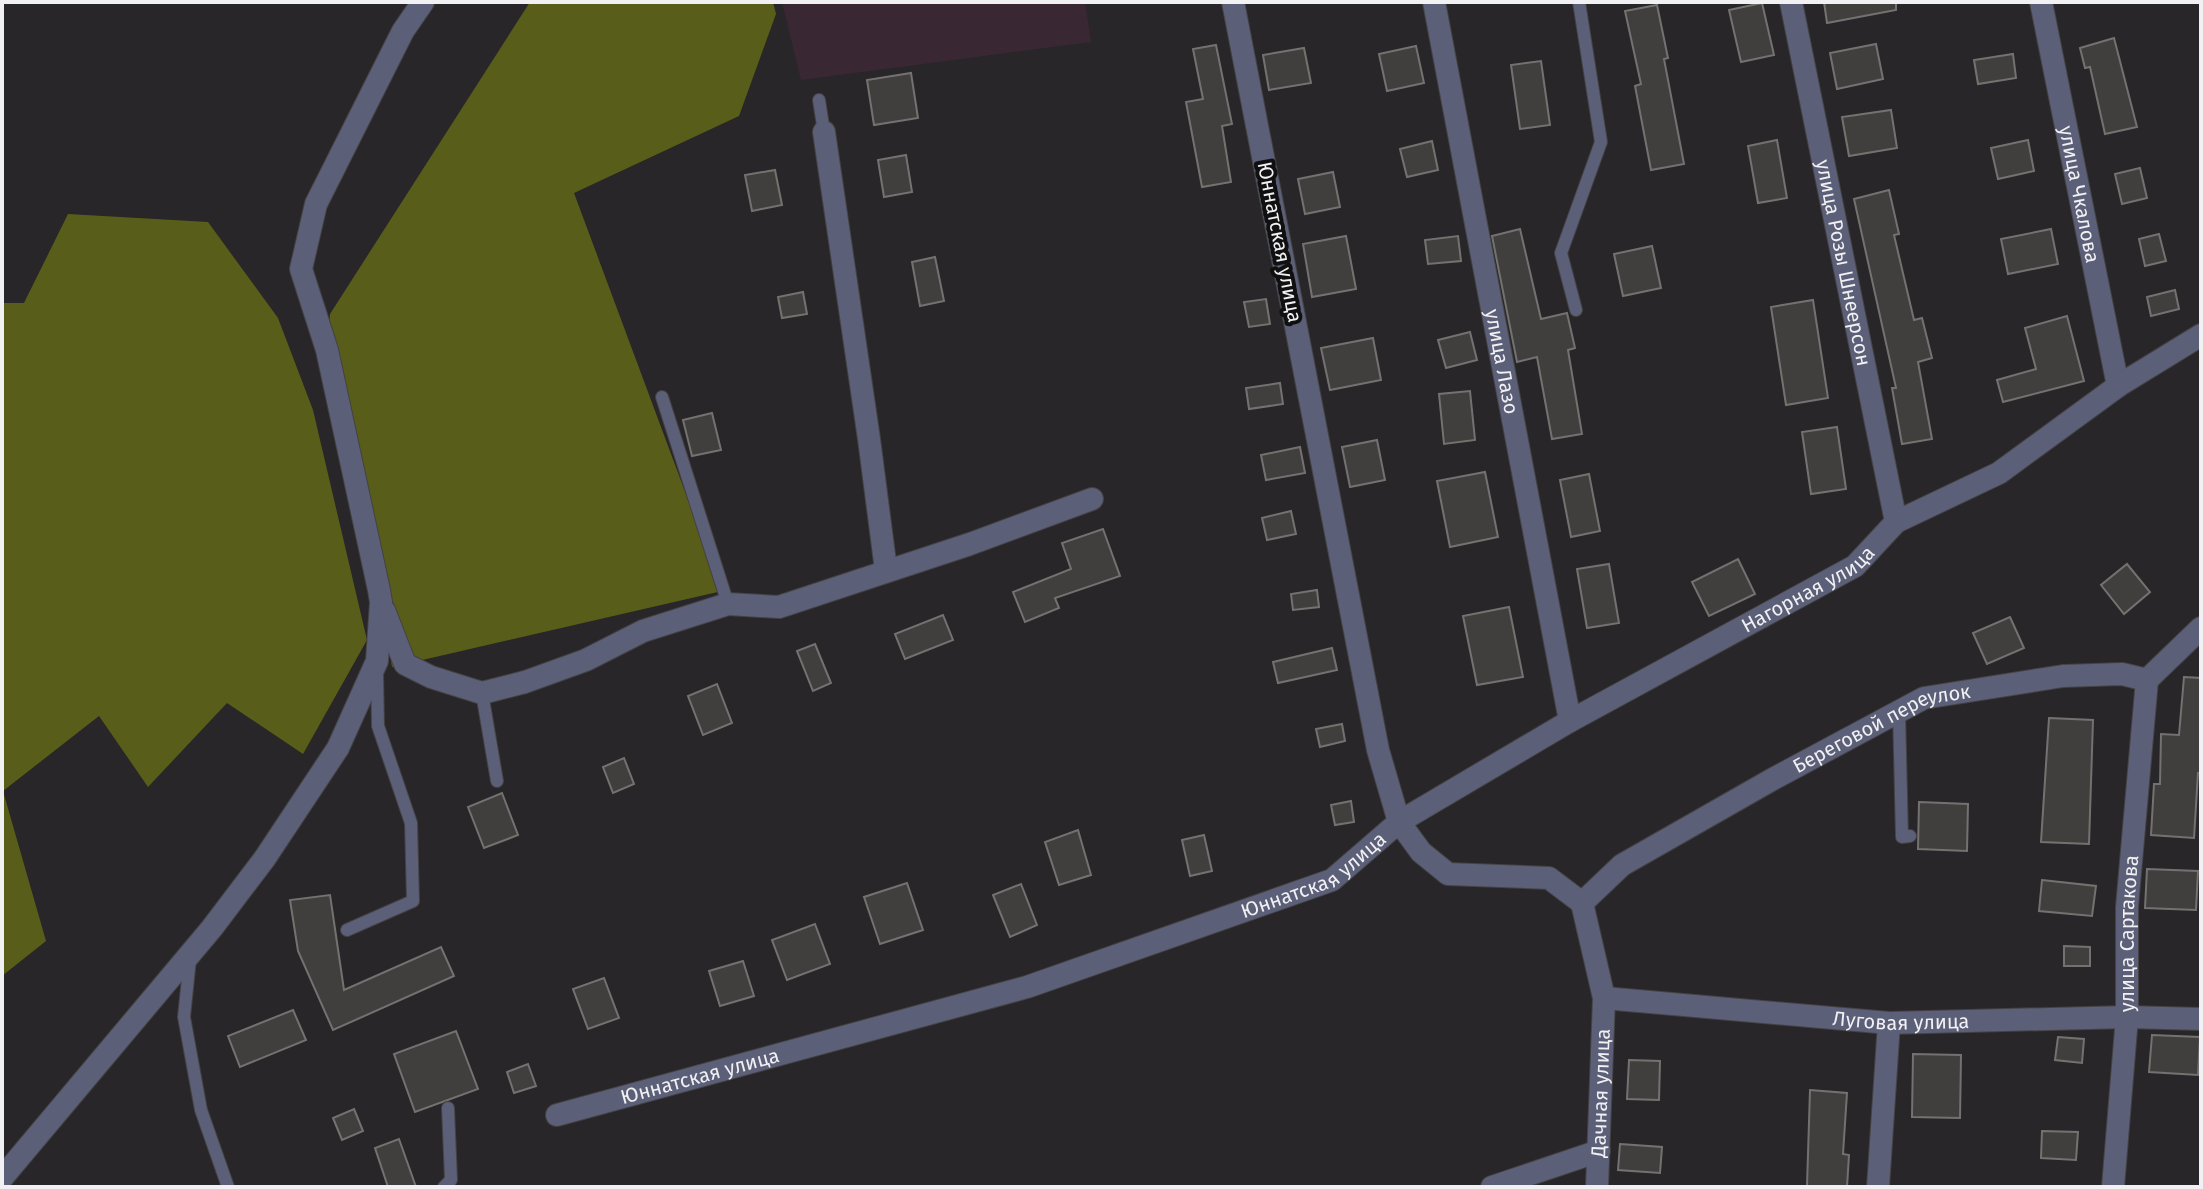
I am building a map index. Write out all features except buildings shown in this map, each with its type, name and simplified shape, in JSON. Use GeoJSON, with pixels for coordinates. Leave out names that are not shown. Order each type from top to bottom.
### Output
{"type":"FeatureCollection","features":[{"type":"Feature","properties":{"kind":"street"},"geometry":{"type":"LineString","coordinates":[[423,2],[403,31],[316,204],[301,269],[327,350],[381,602],[405,664],[431,677],[482,693],[525,682],[586,660],[643,631],[728,604],[779,607],[970,544],[1092,499]]}},
{"type":"Feature","properties":{"kind":"street","name":"Юннатская улица"},"geometry":{"type":"LineString","coordinates":[[557,1115],[1042,982],[1332,880],[1399,822],[1378,750],[1233,2]]}},
{"type":"Feature","properties":{"kind":"street","name":"улица Лазо"},"geometry":{"type":"LineString","coordinates":[[1434,2],[1570,721]]}},
{"type":"Feature","properties":{"kind":"street","name":"улица Розы Шнеерсон"},"geometry":{"type":"LineString","coordinates":[[1791,2],[1896,522]]}},
{"type":"Feature","properties":{"kind":"street","name":"улица Чкалова"},"geometry":{"type":"LineString","coordinates":[[2041,2],[2118,386]]}},
{"type":"Feature","properties":{"kind":"street"},"geometry":{"type":"LineString","coordinates":[[824,132],[886,570]]}},
{"type":"Feature","properties":{"kind":"street","name":"Нагорная улица"},"geometry":{"type":"LineString","coordinates":[[1399,822],[1570,721],[1855,566],[1896,522],[1999,473],[2118,386],[2201,335]]}},
{"type":"Feature","properties":{"kind":"street"},"geometry":{"type":"LineString","coordinates":[[2,1178],[212,928],[265,858],[338,748],[377,661],[381,602]]}},
{"type":"Feature","properties":{"kind":"street"},"geometry":{"type":"LineString","coordinates":[[2147,680],[2201,628]]}},
{"type":"Feature","properties":{"kind":"street","name":"Береговой переулок"},"geometry":{"type":"LineString","coordinates":[[1582,903],[1622,865],[1924,698],[2063,676],[2122,674],[2147,680]]}},
{"type":"Feature","properties":{"kind":"street","name":"улица Сартакова"},"geometry":{"type":"LineString","coordinates":[[2113,1187],[2127,1017],[2127,907],[2147,680]]}},
{"type":"Feature","properties":{"kind":"street"},"geometry":{"type":"LineString","coordinates":[[1399,822],[1421,852],[1448,874],[1549,878],[1582,903]]}},
{"type":"Feature","properties":{"kind":"street","name":"Дачная улица"},"geometry":{"type":"LineString","coordinates":[[1582,903],[1604,998],[1597,1187]]}},
{"type":"Feature","properties":{"kind":"street","name":"Луговая улица"},"geometry":{"type":"LineString","coordinates":[[1604,998],[1889,1023],[2127,1017],[2201,1019]]}},
{"type":"Feature","properties":{"kind":"street"},"geometry":{"type":"LineString","coordinates":[[1878,1187],[1889,1023]]}},
{"type":"Feature","properties":{"kind":"street"},"geometry":{"type":"LineString","coordinates":[[1492,1187],[1599,1151]]}},
{"type":"Feature","properties":{"kind":"lane"},"geometry":{"type":"LineString","coordinates":[[1576,310],[1561,253],[1601,142],[1579,2]]}},
{"type":"Feature","properties":{"kind":"lane"},"geometry":{"type":"LineString","coordinates":[[819,100],[824,132]]}},
{"type":"Feature","properties":{"kind":"lane"},"geometry":{"type":"LineString","coordinates":[[662,397],[728,604]]}},
{"type":"Feature","properties":{"kind":"lane"},"geometry":{"type":"LineString","coordinates":[[347,930],[413,901],[411,823],[378,726],[377,661]]}},
{"type":"Feature","properties":{"kind":"lane"},"geometry":{"type":"LineString","coordinates":[[482,693],[497,781]]}},
{"type":"Feature","properties":{"kind":"lane"},"geometry":{"type":"LineString","coordinates":[[1899,711],[1902,837],[1910,836]]}},
{"type":"Feature","properties":{"kind":"lane"},"geometry":{"type":"LineString","coordinates":[[191,952],[184,1017],[201,1110],[228,1187]]}},
{"type":"Feature","properties":{"kind":"lane"},"geometry":{"type":"LineString","coordinates":[[444,1187],[451,1180],[448,1108]]}},
{"type":"Feature","properties":{"kind":"shaded area"},"geometry":{"type":"Polygon","coordinates":[[[782,2],[1085,2],[1091,42],[801,80],[782,2]]]}},
{"type":"Feature","properties":{"kind":"green space"},"geometry":{"type":"Polygon","coordinates":[[[530,2],[773,2],[776,14],[739,116],[574,193],[722,591],[392,667],[379,590],[327,350],[330,314],[530,2]]]}},
{"type":"Feature","properties":{"kind":"green space"},"geometry":{"type":"Polygon","coordinates":[[[68,214],[208,222],[278,318],[313,410],[367,640],[303,754],[227,703],[148,787],[99,716],[3,791],[46,941],[2,976],[2,303],[24,303],[68,214]]]}}]}
